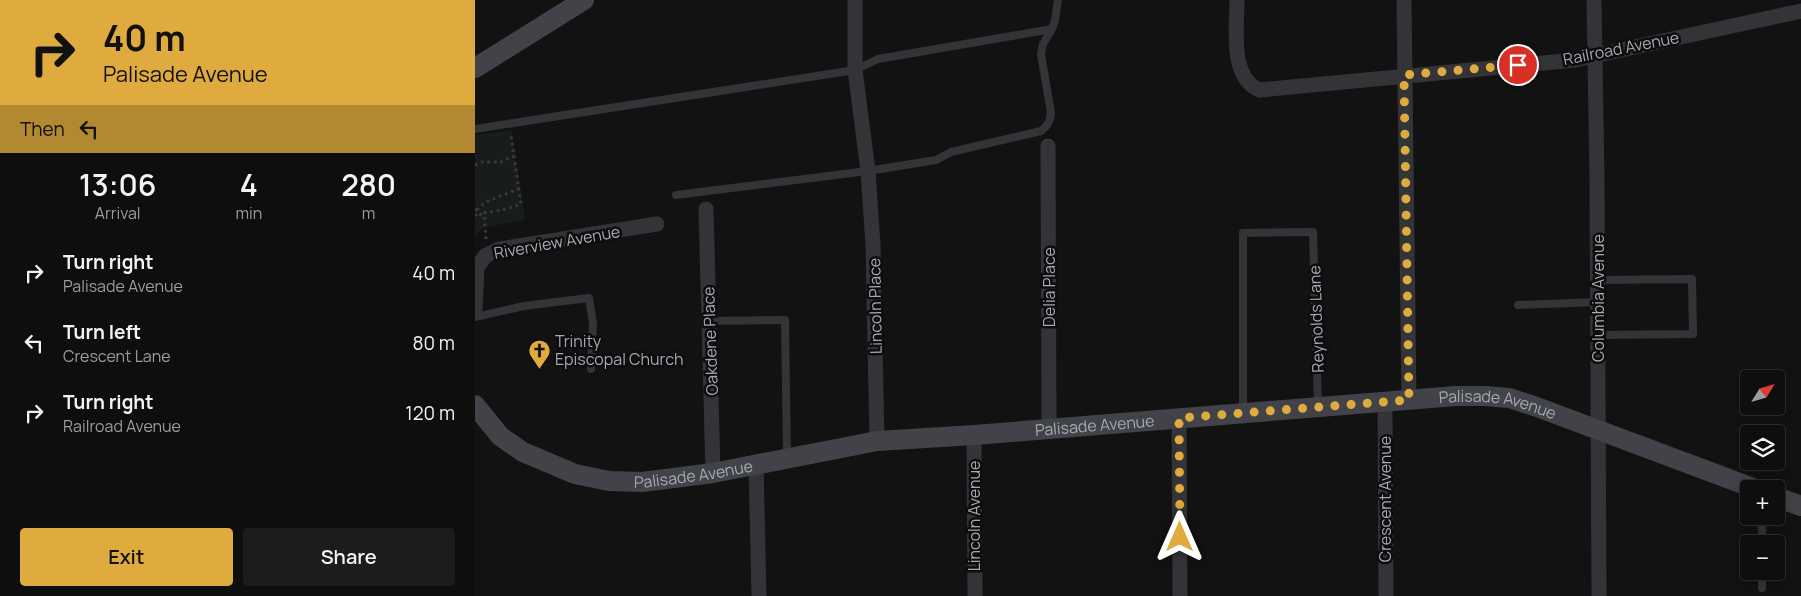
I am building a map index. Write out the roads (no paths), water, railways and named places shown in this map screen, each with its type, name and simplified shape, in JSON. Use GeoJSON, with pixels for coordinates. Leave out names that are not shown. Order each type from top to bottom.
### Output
{"type":"FeatureCollection","features":[{"type":"Feature","properties":{"kind":"main road"},"geometry":{"type":"LineString","coordinates":[[475,68],[584,0]]}},
{"type":"Feature","properties":{"kind":"main road","name":"Palisade Avenue"},"geometry":{"type":"LineString","coordinates":[[475,405],[500,436],[523,452],[575,474],[609,481],[642,482],[713,473],[877,441],[1409,400],[1470,396],[1509,398],[1598,429],[1740,483]]}},
{"type":"Feature","properties":{"kind":"main road"},"geometry":{"type":"LineString","coordinates":[[1785,500],[1801,506]]}},
{"type":"Feature","properties":{"kind":"street","name":"Lincoln Place"},"geometry":{"type":"LineString","coordinates":[[855,0],[855,70],[869,171],[873,245],[877,441]]}},
{"type":"Feature","properties":{"kind":"street","name":"Railroad Avenue"},"geometry":{"type":"LineString","coordinates":[[1237,0],[1235,43],[1242,74],[1252,87],[1260,90],[1575,60],[1801,11]]}},
{"type":"Feature","properties":{"kind":"street"},"geometry":{"type":"LineString","coordinates":[[1403,0],[1409,400]]}},
{"type":"Feature","properties":{"kind":"street","name":"Columbia Avenue"},"geometry":{"type":"LineString","coordinates":[[1594,0],[1599,596]]}},
{"type":"Feature","properties":{"kind":"street","name":"Delia Place"},"geometry":{"type":"LineString","coordinates":[[1048,146],[1049,428]]}},
{"type":"Feature","properties":{"kind":"street","name":"Oakdene Place"},"geometry":{"type":"LineString","coordinates":[[706,209],[713,473]]}},
{"type":"Feature","properties":{"kind":"street","name":"Riverview Avenue"},"geometry":{"type":"LineString","coordinates":[[475,310],[477,268],[488,254],[499,249],[657,224]]}},
{"type":"Feature","properties":{"kind":"street","name":"Crescent Avenue"},"geometry":{"type":"LineString","coordinates":[[1385,403],[1386,596]]}},
{"type":"Feature","properties":{"kind":"street"},"geometry":{"type":"LineString","coordinates":[[1179,418],[1180,596]]}},
{"type":"Feature","properties":{"kind":"street","name":"Lincoln Avenue"},"geometry":{"type":"LineString","coordinates":[[974,435],[975,596]]}},
{"type":"Feature","properties":{"kind":"street"},"geometry":{"type":"LineString","coordinates":[[756,464],[759,596]]}},
{"type":"Feature","properties":{"kind":"lane"},"geometry":{"type":"LineString","coordinates":[[676,195],[869,171],[936,160],[951,152],[1041,131],[1047,127],[1051,113],[1041,54],[1043,44],[1055,20],[1058,0]]}},
{"type":"Feature","properties":{"kind":"lane"},"geometry":{"type":"LineString","coordinates":[[475,129],[855,70],[878,59],[1052,29]]}},
{"type":"Feature","properties":{"kind":"lane","name":"Reynolds Lane"},"geometry":{"type":"LineString","coordinates":[[1243,413],[1243,233],[1313,232],[1319,407]]}},
{"type":"Feature","properties":{"kind":"lane"},"geometry":{"type":"LineString","coordinates":[[1597,280],[1693,279],[1693,334],[1598,335]]}},
{"type":"Feature","properties":{"kind":"lane"},"geometry":{"type":"LineString","coordinates":[[475,317],[524,306],[589,298],[593,324],[591,368]]}},
{"type":"Feature","properties":{"kind":"lane"},"geometry":{"type":"LineString","coordinates":[[1518,305],[1598,302]]}},
{"type":"Feature","properties":{"kind":"lane"},"geometry":{"type":"LineString","coordinates":[[709,321],[785,320],[787,458]]}},
{"type":"Feature","properties":{"kind":"lane"},"geometry":{"type":"LineString","coordinates":[[1762,580],[1762,588]]}},
{"type":"Feature","properties":{"kind":"place","name":"Trinity Episcopal Church"},"geometry":{"type":"Point","coordinates":[539,369]}}]}
